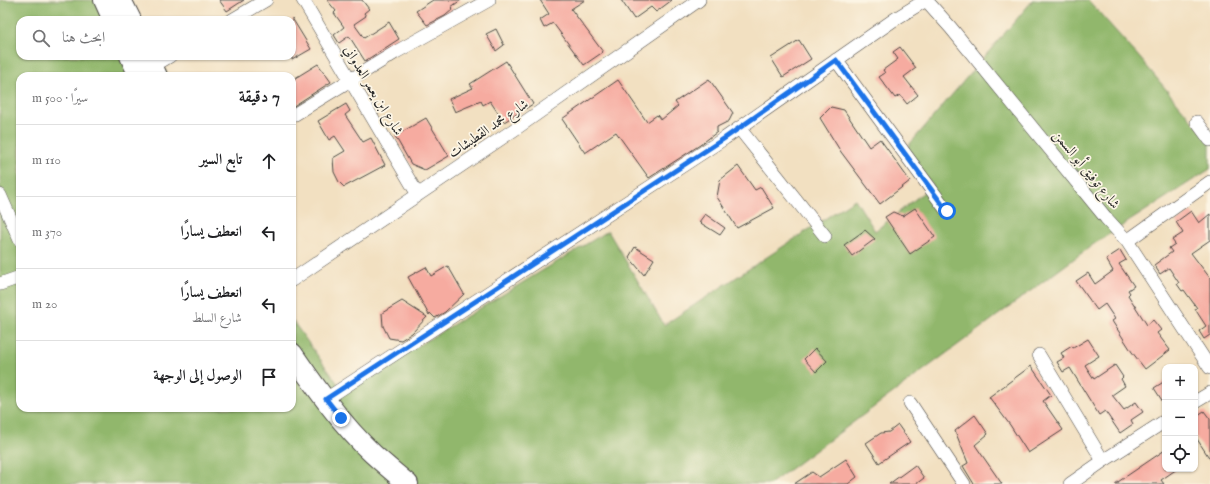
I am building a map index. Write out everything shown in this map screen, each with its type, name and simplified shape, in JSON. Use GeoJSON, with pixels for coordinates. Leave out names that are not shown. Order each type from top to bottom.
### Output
{"type":"FeatureCollection","features":[{"type":"Feature","properties":{"kind":"main road"},"geometry":{"type":"LineString","coordinates":[[104,0],[111,16]]}},
{"type":"Feature","properties":{"kind":"main road"},"geometry":{"type":"LineString","coordinates":[[121,0],[129,16]]}},
{"type":"Feature","properties":{"kind":"main road"},"geometry":{"type":"LineString","coordinates":[[136,60],[149,69]]}},
{"type":"Feature","properties":{"kind":"main road"},"geometry":{"type":"LineString","coordinates":[[296,358],[357,437],[373,454],[408,484]]}},
{"type":"Feature","properties":{"kind":"main road"},"geometry":{"type":"LineString","coordinates":[[296,380],[341,437],[386,484]]}},
{"type":"Feature","properties":{"kind":"street"},"geometry":{"type":"LineString","coordinates":[[239,16],[266,0]]}},
{"type":"Feature","properties":{"kind":"street","name":"شارع ابن يعمر العدواني"},"geometry":{"type":"LineString","coordinates":[[303,0],[349,81],[418,195]]}},
{"type":"Feature","properties":{"kind":"street"},"geometry":{"type":"LineString","coordinates":[[296,114],[434,30],[488,0]]}},
{"type":"Feature","properties":{"kind":"street","name":"شارع محمد القطيشات"},"geometry":{"type":"LineString","coordinates":[[296,277],[518,128],[699,0]]}},
{"type":"Feature","properties":{"kind":"street"},"geometry":{"type":"LineString","coordinates":[[326,399],[739,128],[895,19],[926,0]]}},
{"type":"Feature","properties":{"kind":"street","name":"شارع توفيق أبو السمن"},"geometry":{"type":"LineString","coordinates":[[926,0],[951,28],[1106,218],[1127,241],[1210,368]]}},
{"type":"Feature","properties":{"kind":"street"},"geometry":{"type":"LineString","coordinates":[[149,69],[164,60]]}},
{"type":"Feature","properties":{"kind":"street"},"geometry":{"type":"LineString","coordinates":[[836,60],[947,211]]}},
{"type":"Feature","properties":{"kind":"street"},"geometry":{"type":"LineString","coordinates":[[1197,122],[1210,140]]}},
{"type":"Feature","properties":{"kind":"street"},"geometry":{"type":"LineString","coordinates":[[739,128],[825,236]]}},
{"type":"Feature","properties":{"kind":"street"},"geometry":{"type":"LineString","coordinates":[[1127,241],[1210,182]]}},
{"type":"Feature","properties":{"kind":"street"},"geometry":{"type":"LineString","coordinates":[[0,194],[16,231]]}},
{"type":"Feature","properties":{"kind":"street"},"geometry":{"type":"LineString","coordinates":[[0,284],[16,278]]}},
{"type":"Feature","properties":{"kind":"street"},"geometry":{"type":"LineString","coordinates":[[1039,355],[1103,461]]}},
{"type":"Feature","properties":{"kind":"street"},"geometry":{"type":"LineString","coordinates":[[1198,400],[1210,393]]}},
{"type":"Feature","properties":{"kind":"street"},"geometry":{"type":"LineString","coordinates":[[910,403],[964,484]]}},
{"type":"Feature","properties":{"kind":"street"},"geometry":{"type":"LineString","coordinates":[[1070,484],[1103,461],[1162,424]]}},
{"type":"Feature","properties":{"kind":"green space"},"geometry":{"type":"Polygon","coordinates":[[[0,0],[130,0],[138,16],[16,16],[16,60],[160,60],[166,72],[16,72],[16,412],[296,412],[296,326],[343,391],[608,231],[664,325],[855,199],[875,231],[933,185],[903,152],[1033,0],[1088,0],[1139,57],[1210,142],[1210,169],[1094,244],[770,484],[0,484],[0,0]]]}},
{"type":"Feature","properties":{"kind":"building"},"geometry":{"type":"Polygon","coordinates":[[[219,0],[244,0],[227,11],[219,0]]]}},
{"type":"Feature","properties":{"kind":"building"},"geometry":{"type":"Polygon","coordinates":[[[327,0],[362,0],[369,9],[364,13],[366,16],[354,24],[364,38],[389,22],[399,39],[365,61],[349,36],[339,43],[334,35],[344,27],[334,13],[336,11],[327,0]]]}},
{"type":"Feature","properties":{"kind":"building"},"geometry":{"type":"Polygon","coordinates":[[[433,0],[461,0],[451,7],[453,9],[445,16],[427,25],[416,11],[433,0]]]}},
{"type":"Feature","properties":{"kind":"building"},"geometry":{"type":"Polygon","coordinates":[[[540,0],[585,0],[571,9],[603,52],[584,65],[553,23],[544,28],[540,20],[549,14],[540,0]]]}},
{"type":"Feature","properties":{"kind":"building"},"geometry":{"type":"Polygon","coordinates":[[[621,0],[672,0],[656,12],[651,7],[634,19],[621,0]]]}},
{"type":"Feature","properties":{"kind":"building"},"geometry":{"type":"Polygon","coordinates":[[[296,25],[311,49],[296,58],[296,25]]]}},
{"type":"Feature","properties":{"kind":"building"},"geometry":{"type":"Polygon","coordinates":[[[496,29],[504,45],[496,51],[486,34],[496,29]]]}},
{"type":"Feature","properties":{"kind":"building"},"geometry":{"type":"Polygon","coordinates":[[[799,40],[811,59],[783,77],[771,58],[799,40]]]}},
{"type":"Feature","properties":{"kind":"building"},"geometry":{"type":"Polygon","coordinates":[[[900,47],[916,68],[904,77],[918,95],[907,104],[900,95],[895,98],[879,77],[885,73],[883,70],[898,59],[893,52],[900,47]]]}},
{"type":"Feature","properties":{"kind":"building"},"geometry":{"type":"Polygon","coordinates":[[[506,61],[533,104],[504,122],[490,101],[483,105],[481,101],[455,112],[449,99],[473,88],[470,84],[506,61]]]}},
{"type":"Feature","properties":{"kind":"building"},"geometry":{"type":"Polygon","coordinates":[[[318,64],[331,82],[296,104],[296,78],[318,64]]]}},
{"type":"Feature","properties":{"kind":"building"},"geometry":{"type":"Polygon","coordinates":[[[709,79],[733,113],[729,121],[717,127],[717,132],[700,145],[649,178],[616,132],[585,153],[562,119],[618,80],[647,122],[657,115],[661,120],[678,106],[675,102],[709,79]]]}},
{"type":"Feature","properties":{"kind":"building"},"geometry":{"type":"Polygon","coordinates":[[[346,104],[350,111],[345,115],[363,142],[371,138],[385,165],[344,187],[339,182],[334,172],[333,158],[345,151],[335,136],[329,140],[318,121],[346,104]]]}},
{"type":"Feature","properties":{"kind":"building"},"geometry":{"type":"Polygon","coordinates":[[[831,107],[844,110],[869,147],[880,139],[910,181],[880,204],[841,152],[820,118],[831,107]]]}},
{"type":"Feature","properties":{"kind":"building"},"geometry":{"type":"Polygon","coordinates":[[[426,118],[449,156],[425,170],[411,164],[395,136],[426,118]]]}},
{"type":"Feature","properties":{"kind":"building"},"geometry":{"type":"Polygon","coordinates":[[[738,166],[755,190],[761,187],[774,208],[737,228],[717,197],[720,180],[738,166]]]}},
{"type":"Feature","properties":{"kind":"building"},"geometry":{"type":"Polygon","coordinates":[[[915,208],[935,237],[910,254],[885,217],[893,212],[903,216],[915,208]]]}},
{"type":"Feature","properties":{"kind":"building"},"geometry":{"type":"Polygon","coordinates":[[[1191,211],[1199,223],[1210,214],[1210,240],[1191,253],[1210,278],[1210,335],[1204,339],[1199,331],[1206,326],[1195,309],[1197,308],[1184,290],[1182,291],[1177,284],[1179,283],[1169,268],[1160,274],[1154,265],[1172,252],[1169,248],[1175,244],[1172,240],[1183,233],[1176,222],[1191,211]]]}},
{"type":"Feature","properties":{"kind":"building"},"geometry":{"type":"Polygon","coordinates":[[[705,214],[725,228],[720,235],[699,222],[705,214]]]}},
{"type":"Feature","properties":{"kind":"building"},"geometry":{"type":"Polygon","coordinates":[[[865,230],[875,239],[852,256],[844,245],[865,230]]]}},
{"type":"Feature","properties":{"kind":"building"},"geometry":{"type":"Polygon","coordinates":[[[635,247],[654,259],[644,275],[629,257],[635,247]]]}},
{"type":"Feature","properties":{"kind":"building"},"geometry":{"type":"Polygon","coordinates":[[[1120,250],[1126,260],[1119,264],[1134,286],[1128,290],[1130,293],[1128,295],[1147,325],[1153,320],[1161,330],[1157,333],[1170,350],[1145,369],[1112,321],[1115,319],[1105,304],[1097,310],[1076,281],[1088,273],[1095,284],[1113,271],[1106,259],[1120,250]]]}},
{"type":"Feature","properties":{"kind":"building"},"geometry":{"type":"Polygon","coordinates":[[[448,266],[464,294],[445,312],[435,318],[430,313],[429,315],[408,277],[426,267],[431,276],[448,266]]]}},
{"type":"Feature","properties":{"kind":"building"},"geometry":{"type":"Polygon","coordinates":[[[402,301],[427,317],[412,333],[401,340],[389,338],[383,326],[382,313],[402,301]]]}},
{"type":"Feature","properties":{"kind":"building"},"geometry":{"type":"Polygon","coordinates":[[[1088,339],[1099,356],[1085,365],[1094,379],[1115,365],[1123,377],[1121,379],[1125,386],[1112,395],[1124,410],[1136,402],[1143,412],[1131,420],[1133,424],[1120,433],[1105,411],[1099,415],[1070,368],[1063,372],[1057,362],[1064,358],[1061,353],[1088,339]]]}},
{"type":"Feature","properties":{"kind":"building"},"geometry":{"type":"Polygon","coordinates":[[[815,348],[827,361],[816,372],[804,359],[815,348]]]}},
{"type":"Feature","properties":{"kind":"building"},"geometry":{"type":"Polygon","coordinates":[[[1031,366],[1051,395],[1043,401],[1063,430],[1028,453],[1010,425],[989,397],[1031,366]]]}},
{"type":"Feature","properties":{"kind":"building"},"geometry":{"type":"Polygon","coordinates":[[[1162,383],[1162,400],[1154,388],[1162,383]]]}},
{"type":"Feature","properties":{"kind":"building"},"geometry":{"type":"Polygon","coordinates":[[[1204,411],[1210,419],[1210,459],[1198,441],[1198,415],[1204,411]]]}},
{"type":"Feature","properties":{"kind":"building"},"geometry":{"type":"Polygon","coordinates":[[[975,415],[988,434],[975,445],[1002,484],[974,484],[963,466],[968,463],[955,431],[975,415]]]}},
{"type":"Feature","properties":{"kind":"building"},"geometry":{"type":"Polygon","coordinates":[[[898,425],[910,442],[879,463],[866,443],[881,433],[889,432],[898,425]]]}},
{"type":"Feature","properties":{"kind":"building"},"geometry":{"type":"Polygon","coordinates":[[[1162,452],[1162,472],[1173,472],[1161,480],[1164,484],[1115,484],[1162,452]]]}},
{"type":"Feature","properties":{"kind":"building"},"geometry":{"type":"Polygon","coordinates":[[[846,459],[857,477],[848,484],[794,484],[812,472],[819,477],[846,459]]]}},
{"type":"Feature","properties":{"kind":"building"},"geometry":{"type":"Polygon","coordinates":[[[915,465],[924,478],[916,484],[889,484],[915,465]]]}},
{"type":"Feature","properties":{"kind":"route"},"geometry":{"type":"LineString","coordinates":[[341,418],[326,399],[725,138],[836,60],[947,211]]}}]}
